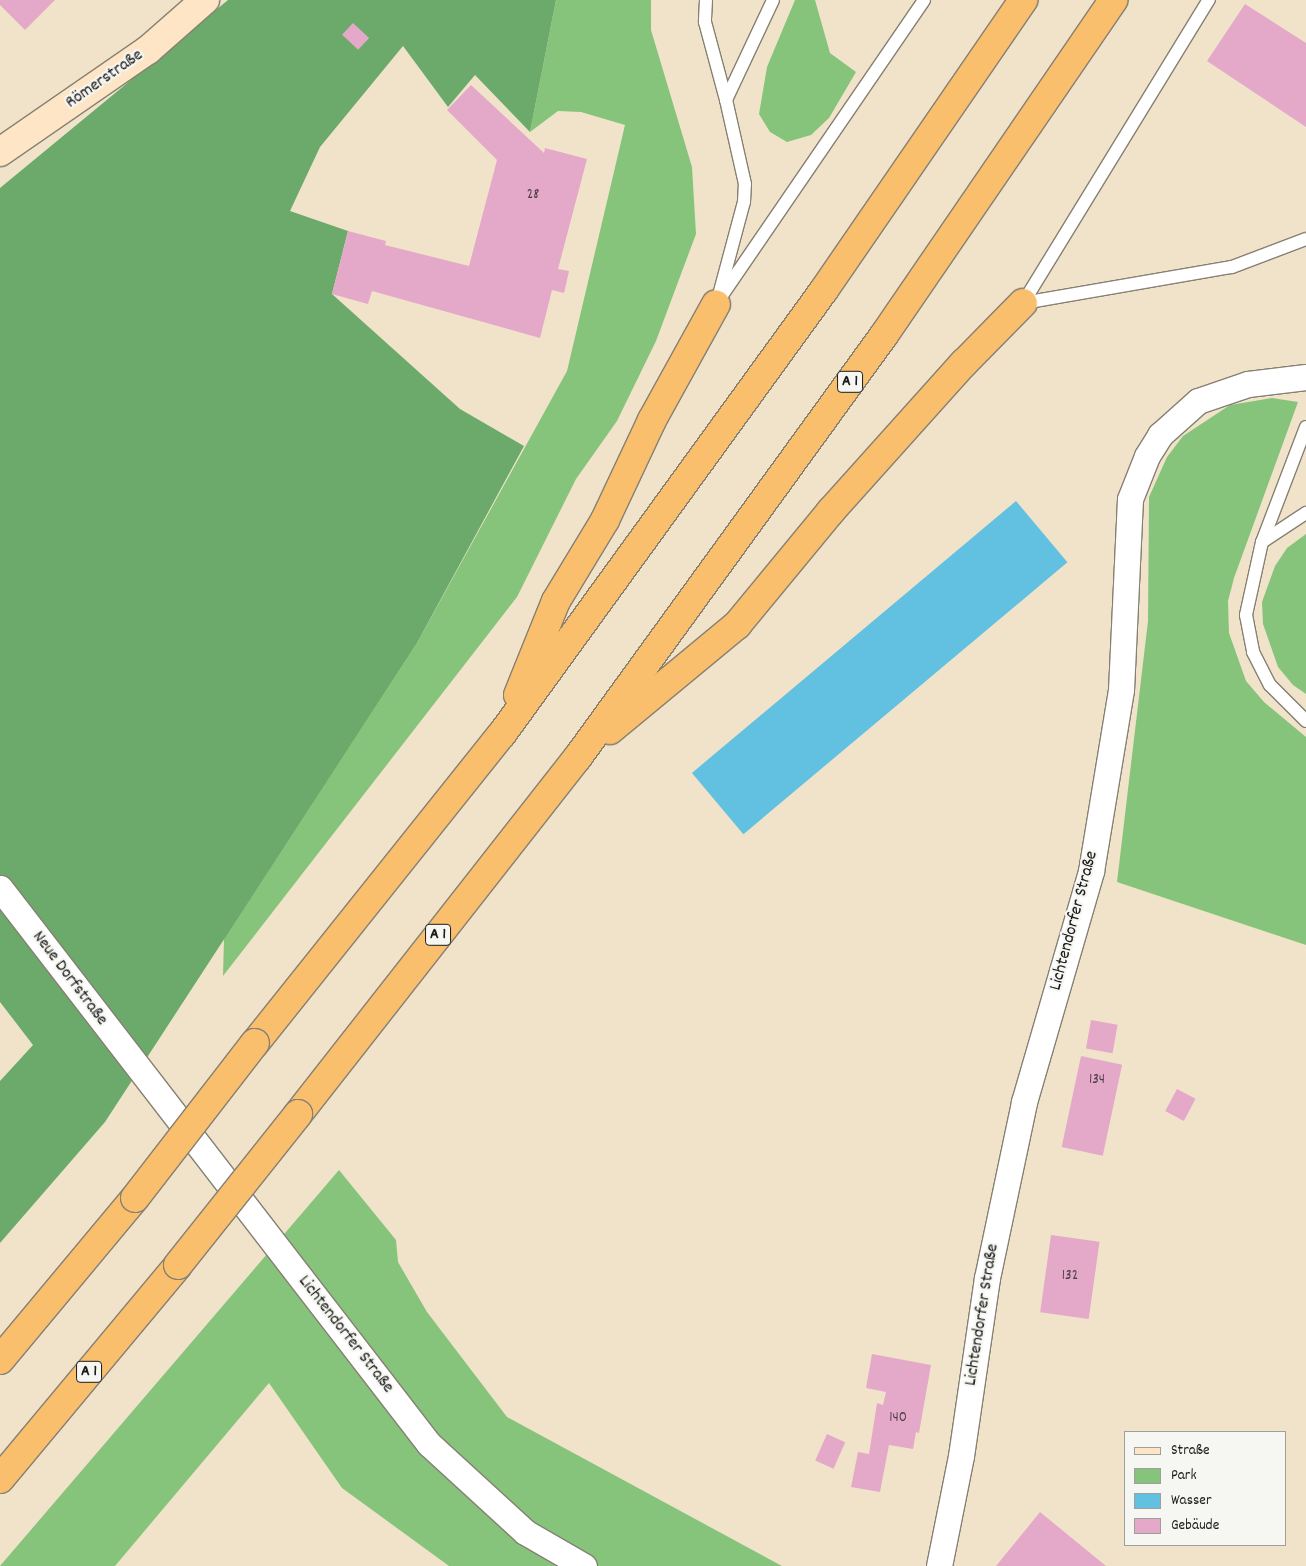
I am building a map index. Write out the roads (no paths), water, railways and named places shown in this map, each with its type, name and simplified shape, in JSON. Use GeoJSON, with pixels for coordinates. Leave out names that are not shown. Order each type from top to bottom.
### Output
{"type":"FeatureCollection","features":[{"type":"Feature","properties":{"kind":"highway"},"geometry":{"type":"LineString","coordinates":[[0,1360],[135,1198],[255,1043],[502,734],[824,290],[1023,0]]}},
{"type":"Feature","properties":{"kind":"highway","name":"A 1"},"geometry":{"type":"LineString","coordinates":[[0,1479],[178,1265],[578,757],[884,335],[1113,0]]}},
{"type":"Feature","properties":{"kind":"highway"},"geometry":{"type":"LineString","coordinates":[[578,757],[737,625],[832,510],[964,363],[1023,303]]}},
{"type":"Feature","properties":{"kind":"highway"},"geometry":{"type":"LineString","coordinates":[[502,734],[556,602],[605,520],[652,420],[716,304]]}},
{"type":"Feature","properties":{"kind":"street","name":"Römerstraße"},"geometry":{"type":"LineString","coordinates":[[0,152],[148,50],[204,0]]}},
{"type":"Feature","properties":{"kind":"street","name":"Lichtendorfer Straße"},"geometry":{"type":"LineString","coordinates":[[939,1566],[960,1456],[987,1278],[1024,1102],[1091,872],[1121,690],[1130,499],[1147,456],[1160,435],[1198,402],[1248,384],[1306,377]]}},
{"type":"Feature","properties":{"kind":"street","name":"Neue Dorfstraße"},"geometry":{"type":"LineString","coordinates":[[0,888],[138,1070]]}},
{"type":"Feature","properties":{"kind":"street","name":"Lichtendorfer Straße"},"geometry":{"type":"LineString","coordinates":[[138,1070],[429,1444],[525,1532],[584,1566]]}},
{"type":"Feature","properties":{"kind":"lane"},"geometry":{"type":"LineString","coordinates":[[706,0],[705,22],[726,100],[745,184],[744,202],[716,304]]}},
{"type":"Feature","properties":{"kind":"lane"},"geometry":{"type":"LineString","coordinates":[[726,100],[772,0]]}},
{"type":"Feature","properties":{"kind":"lane"},"geometry":{"type":"LineString","coordinates":[[716,304],[924,0]]}},
{"type":"Feature","properties":{"kind":"lane"},"geometry":{"type":"LineString","coordinates":[[1023,303],[1209,0]]}},
{"type":"Feature","properties":{"kind":"lane"},"geometry":{"type":"LineString","coordinates":[[1023,303],[1232,267],[1306,239]]}},
{"type":"Feature","properties":{"kind":"lane"},"geometry":{"type":"LineString","coordinates":[[1306,428],[1262,542],[1246,615],[1253,652],[1270,685],[1306,721]]}},
{"type":"Feature","properties":{"kind":"lane"},"geometry":{"type":"LineString","coordinates":[[1262,542],[1306,513]]}},
{"type":"Feature","properties":{"kind":"water"},"geometry":{"type":"Polygon","coordinates":[[[1016,501],[1067,562],[743,834],[692,773],[1016,501]]]}}]}
